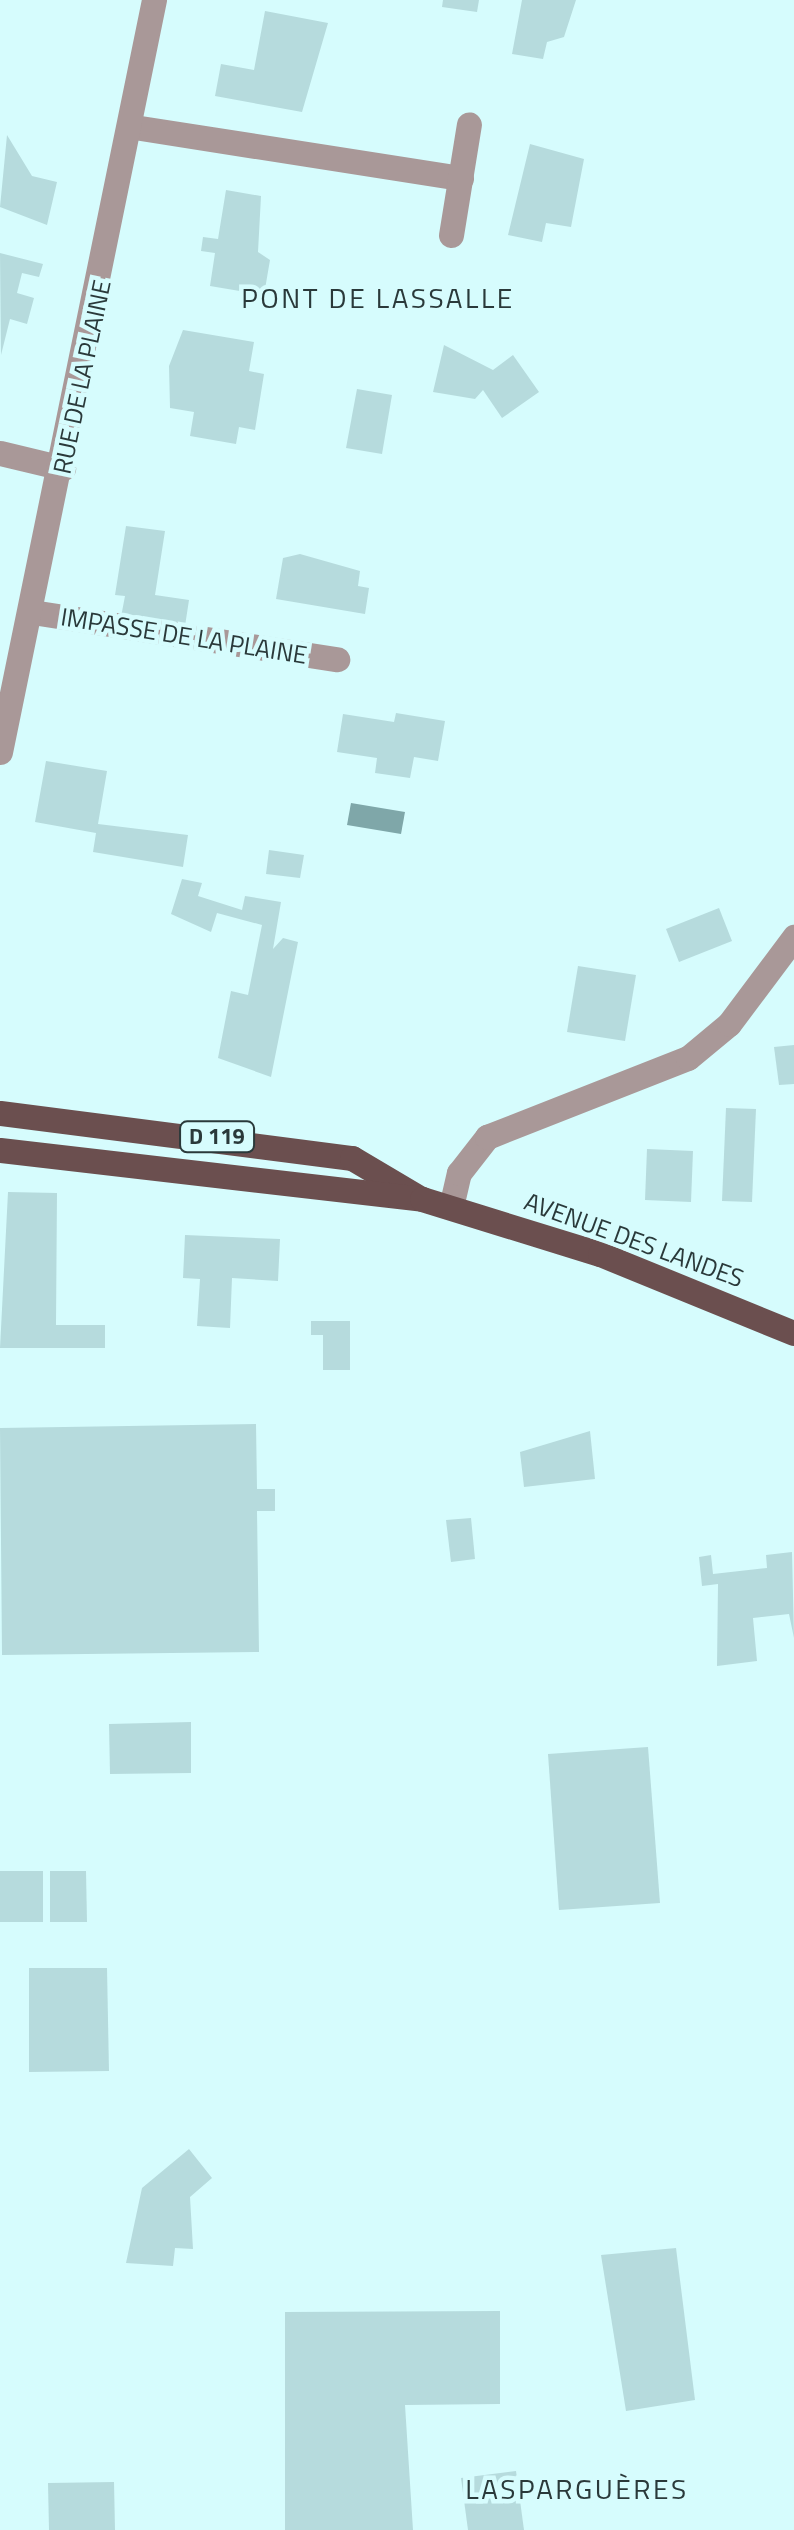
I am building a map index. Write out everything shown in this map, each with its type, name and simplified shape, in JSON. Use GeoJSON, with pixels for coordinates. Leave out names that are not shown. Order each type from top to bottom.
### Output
{"type":"FeatureCollection","features":[{"type":"Feature","properties":{"kind":"main road","name":"D 119"},"geometry":{"type":"LineString","coordinates":[[0,1114],[352,1158],[422,1199],[451,1207]]}},
{"type":"Feature","properties":{"kind":"main road"},"geometry":{"type":"LineString","coordinates":[[0,1150],[422,1199]]}},
{"type":"Feature","properties":{"kind":"main road","name":"AVENUE DES LANDES"},"geometry":{"type":"LineString","coordinates":[[451,1207],[794,1333]]}},
{"type":"Feature","properties":{"kind":"street","name":"RUE DE LA PLAINE"},"geometry":{"type":"LineString","coordinates":[[0,752],[134,127],[154,0]]}},
{"type":"Feature","properties":{"kind":"street"},"geometry":{"type":"LineString","coordinates":[[451,235],[469,124]]}},
{"type":"Feature","properties":{"kind":"street"},"geometry":{"type":"LineString","coordinates":[[134,127],[460,178]]}},
{"type":"Feature","properties":{"kind":"street"},"geometry":{"type":"LineString","coordinates":[[0,453],[63,468]]}},
{"type":"Feature","properties":{"kind":"street","name":"IMPASSE DE LA PLAINE"},"geometry":{"type":"LineString","coordinates":[[32,612],[337,660]]}},
{"type":"Feature","properties":{"kind":"street"},"geometry":{"type":"LineString","coordinates":[[451,1207],[459,1173],[487,1137],[688,1058],[728,1024],[794,937]]}},
{"type":"Feature","properties":{"kind":"water"},"geometry":{"type":"Polygon","coordinates":[[[351,803],[405,812],[401,834],[347,825],[351,803]]]}},
{"type":"Feature","properties":{"kind":"building"},"geometry":{"type":"Polygon","coordinates":[[[443,0],[479,0],[477,12],[442,7],[443,0]]]}},
{"type":"Feature","properties":{"kind":"building"},"geometry":{"type":"Polygon","coordinates":[[[522,0],[576,0],[564,37],[547,42],[543,59],[512,54],[522,0]]]}},
{"type":"Feature","properties":{"kind":"building"},"geometry":{"type":"Polygon","coordinates":[[[265,11],[328,23],[302,112],[215,96],[221,64],[254,70],[265,11]]]}},
{"type":"Feature","properties":{"kind":"building"},"geometry":{"type":"Polygon","coordinates":[[[7,135],[32,176],[57,182],[47,225],[0,207],[7,135]]]}},
{"type":"Feature","properties":{"kind":"building"},"geometry":{"type":"Polygon","coordinates":[[[530,144],[584,159],[571,227],[546,223],[542,242],[508,235],[530,144]]]}},
{"type":"Feature","properties":{"kind":"building"},"geometry":{"type":"Polygon","coordinates":[[[226,190],[261,196],[258,252],[270,260],[264,295],[210,286],[215,253],[201,251],[203,237],[218,239],[226,190]]]}},
{"type":"Feature","properties":{"kind":"building"},"geometry":{"type":"Polygon","coordinates":[[[0,253],[43,264],[39,277],[22,273],[17,293],[34,298],[27,324],[10,319],[1,355],[0,253]]]}},
{"type":"Feature","properties":{"kind":"building"},"geometry":{"type":"Polygon","coordinates":[[[183,330],[254,342],[249,371],[264,374],[255,430],[239,427],[236,444],[190,436],[194,412],[170,408],[169,366],[183,330]]]}},
{"type":"Feature","properties":{"kind":"building"},"geometry":{"type":"Polygon","coordinates":[[[444,345],[493,370],[513,355],[539,392],[502,418],[483,390],[475,399],[433,392],[444,345]]]}},
{"type":"Feature","properties":{"kind":"building"},"geometry":{"type":"Polygon","coordinates":[[[357,389],[392,395],[382,454],[346,448],[357,389]]]}},
{"type":"Feature","properties":{"kind":"building"},"geometry":{"type":"Polygon","coordinates":[[[126,526],[165,531],[155,595],[189,600],[185,626],[121,617],[125,596],[115,595],[126,526]]]}},
{"type":"Feature","properties":{"kind":"building"},"geometry":{"type":"Polygon","coordinates":[[[300,554],[360,571],[358,586],[369,588],[365,614],[276,599],[283,558],[300,554]]]}},
{"type":"Feature","properties":{"kind":"building"},"geometry":{"type":"Polygon","coordinates":[[[396,713],[445,721],[438,761],[414,757],[410,778],[375,773],[377,758],[337,752],[343,714],[394,722],[396,713]]]}},
{"type":"Feature","properties":{"kind":"building"},"geometry":{"type":"Polygon","coordinates":[[[46,761],[107,771],[98,824],[188,835],[183,867],[93,852],[96,833],[35,822],[46,761]]]}},
{"type":"Feature","properties":{"kind":"building"},"geometry":{"type":"Polygon","coordinates":[[[269,850],[304,855],[300,878],[266,874],[269,850]]]}},
{"type":"Feature","properties":{"kind":"building"},"geometry":{"type":"Polygon","coordinates":[[[182,879],[202,883],[198,896],[242,910],[245,896],[281,902],[273,949],[283,938],[298,942],[271,1077],[218,1058],[231,991],[248,995],[262,925],[217,913],[211,932],[171,914],[182,879]]]}},
{"type":"Feature","properties":{"kind":"building"},"geometry":{"type":"Polygon","coordinates":[[[719,908],[732,941],[679,962],[666,929],[719,908]]]}},
{"type":"Feature","properties":{"kind":"building"},"geometry":{"type":"Polygon","coordinates":[[[578,966],[636,975],[625,1041],[567,1032],[578,966]]]}},
{"type":"Feature","properties":{"kind":"building"},"geometry":{"type":"Polygon","coordinates":[[[794,1045],[794,1084],[779,1085],[774,1047],[794,1045]]]}},
{"type":"Feature","properties":{"kind":"building"},"geometry":{"type":"Polygon","coordinates":[[[726,1108],[756,1109],[752,1202],[722,1201],[726,1108]]]}},
{"type":"Feature","properties":{"kind":"building"},"geometry":{"type":"Polygon","coordinates":[[[647,1149],[693,1151],[691,1202],[645,1200],[647,1149]]]}},
{"type":"Feature","properties":{"kind":"building"},"geometry":{"type":"Polygon","coordinates":[[[8,1192],[57,1193],[56,1325],[105,1325],[105,1348],[0,1348],[8,1192]]]}},
{"type":"Feature","properties":{"kind":"building"},"geometry":{"type":"Polygon","coordinates":[[[185,1235],[280,1239],[278,1281],[232,1278],[230,1328],[197,1326],[200,1279],[183,1278],[185,1235]]]}},
{"type":"Feature","properties":{"kind":"building"},"geometry":{"type":"Polygon","coordinates":[[[311,1321],[350,1321],[350,1370],[323,1370],[323,1335],[311,1335],[311,1321]]]}},
{"type":"Feature","properties":{"kind":"building"},"geometry":{"type":"Polygon","coordinates":[[[256,1424],[257,1489],[275,1489],[275,1511],[257,1511],[259,1652],[2,1655],[0,1428],[256,1424]]]}},
{"type":"Feature","properties":{"kind":"building"},"geometry":{"type":"Polygon","coordinates":[[[590,1431],[595,1479],[524,1487],[520,1452],[590,1431]]]}},
{"type":"Feature","properties":{"kind":"building"},"geometry":{"type":"Polygon","coordinates":[[[471,1518],[475,1559],[451,1562],[446,1520],[471,1518]]]}},
{"type":"Feature","properties":{"kind":"building"},"geometry":{"type":"Polygon","coordinates":[[[792,1552],[794,1638],[789,1614],[753,1618],[757,1661],[717,1666],[718,1584],[702,1586],[699,1557],[711,1555],[713,1574],[767,1568],[766,1555],[792,1552]]]}},
{"type":"Feature","properties":{"kind":"building"},"geometry":{"type":"Polygon","coordinates":[[[191,1722],[191,1773],[110,1774],[109,1724],[191,1722]]]}},
{"type":"Feature","properties":{"kind":"building"},"geometry":{"type":"Polygon","coordinates":[[[648,1747],[660,1903],[559,1910],[548,1754],[648,1747]]]}},
{"type":"Feature","properties":{"kind":"building"},"geometry":{"type":"Polygon","coordinates":[[[0,1871],[43,1871],[43,1922],[0,1922],[0,1871]]]}},
{"type":"Feature","properties":{"kind":"building"},"geometry":{"type":"Polygon","coordinates":[[[50,1871],[86,1871],[87,1922],[50,1922],[50,1871]]]}},
{"type":"Feature","properties":{"kind":"building"},"geometry":{"type":"Polygon","coordinates":[[[29,1968],[107,1968],[109,2071],[29,2072],[29,1968]]]}},
{"type":"Feature","properties":{"kind":"building"},"geometry":{"type":"Polygon","coordinates":[[[189,2149],[212,2178],[190,2197],[193,2249],[175,2248],[173,2266],[126,2263],[142,2188],[189,2149]]]}},
{"type":"Feature","properties":{"kind":"building"},"geometry":{"type":"Polygon","coordinates":[[[676,2248],[695,2400],[626,2411],[601,2255],[676,2248]]]}},
{"type":"Feature","properties":{"kind":"building"},"geometry":{"type":"Polygon","coordinates":[[[500,2311],[500,2404],[405,2405],[413,2530],[285,2530],[285,2312],[500,2311]]]}},
{"type":"Feature","properties":{"kind":"building"},"geometry":{"type":"Polygon","coordinates":[[[516,2471],[524,2530],[468,2530],[461,2478],[516,2471]]]}},
{"type":"Feature","properties":{"kind":"building"},"geometry":{"type":"Polygon","coordinates":[[[114,2482],[115,2530],[49,2530],[48,2483],[114,2482]]]}},
{"type":"Feature","properties":{"kind":"district","name":"PONT DE LASSALLE"},"geometry":{"type":"Point","coordinates":[378,298]}},
{"type":"Feature","properties":{"kind":"district","name":"LASPARGUÈRES"},"geometry":{"type":"Point","coordinates":[577,2489]}}]}
